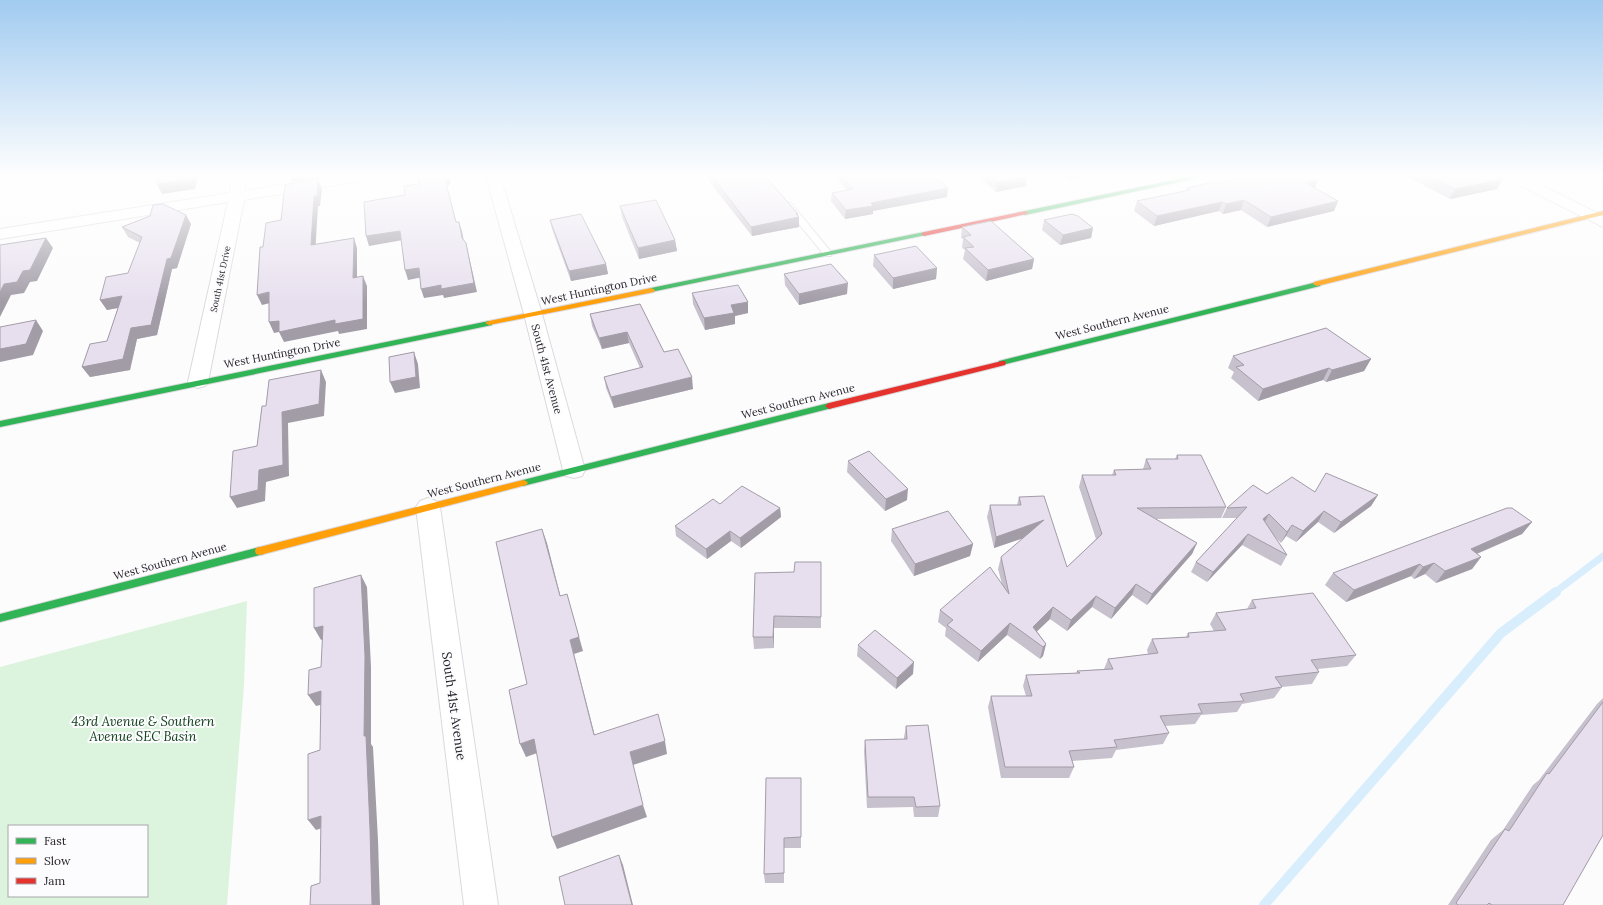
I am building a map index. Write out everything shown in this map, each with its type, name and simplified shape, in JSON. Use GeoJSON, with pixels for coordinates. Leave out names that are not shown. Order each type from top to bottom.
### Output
{"type":"FeatureCollection","features":[{"type":"Feature","properties":{"kind":"main road","name":"West Huntington Drive"},"geometry":{"type":"LineString","coordinates":[[0,424],[198,382],[1000,218]]}},
{"type":"Feature","properties":{"kind":"main road","name":"West Southern Avenue"},"geometry":{"type":"LineString","coordinates":[[0,618],[574,470],[1594,218]]}},
{"type":"Feature","properties":{"kind":"street"},"geometry":{"type":"LineString","coordinates":[[0,234],[101,218]]}},
{"type":"Feature","properties":{"kind":"street","name":"South 41st Drive"},"geometry":{"type":"LineString","coordinates":[[198,382],[233,218]]}},
{"type":"Feature","properties":{"kind":"street","name":"South 41st Avenue"},"geometry":{"type":"LineString","coordinates":[[505,218],[533,314],[574,470]]}},
{"type":"Feature","properties":{"kind":"street","name":"South 41st Avenue"},"geometry":{"type":"LineString","coordinates":[[428,507],[481,905]]}},
{"type":"Feature","properties":{"kind":"lane"},"geometry":{"type":"LineString","coordinates":[[798,218],[828,254]]}},
{"type":"Feature","properties":{"kind":"green space","name":"43rd Avenue & Southern Avenue SEC Basin"},"geometry":{"type":"Polygon","coordinates":[[[247,601],[244,685],[227,905],[0,905],[0,667],[247,601]]]}},
{"type":"Feature","properties":{"kind":"building"},"geometry":{"type":"Polygon","coordinates":[[[144,218],[185,218],[171,258],[167,259],[151,325],[131,328],[123,359],[82,367],[90,344],[107,341],[122,296],[100,300],[106,277],[128,273],[142,237],[122,227],[144,218]]]}},
{"type":"Feature","properties":{"kind":"building"},"geometry":{"type":"Polygon","coordinates":[[[281,218],[313,218],[311,245],[354,238],[353,278],[363,276],[363,319],[335,324],[335,320],[279,332],[279,321],[269,322],[269,292],[257,295],[260,247],[263,247],[266,223],[281,220],[281,218]]]}},
{"type":"Feature","properties":{"kind":"building"},"geometry":{"type":"Polygon","coordinates":[[[365,218],[455,218],[456,222],[459,222],[462,238],[466,243],[474,283],[441,289],[441,285],[421,289],[419,268],[405,270],[400,231],[366,236],[365,218]]]}},
{"type":"Feature","properties":{"kind":"building"},"geometry":{"type":"Polygon","coordinates":[[[559,218],[583,218],[606,264],[569,271],[550,220],[559,218]]]}},
{"type":"Feature","properties":{"kind":"building"},"geometry":{"type":"Polygon","coordinates":[[[625,218],[665,218],[675,240],[638,248],[625,218]]]}},
{"type":"Feature","properties":{"kind":"building"},"geometry":{"type":"Polygon","coordinates":[[[744,218],[793,218],[751,227],[744,218]]]}},
{"type":"Feature","properties":{"kind":"building"},"geometry":{"type":"Polygon","coordinates":[[[1052,218],[1081,218],[1093,228],[1063,235],[1044,220],[1052,218]]]}},
{"type":"Feature","properties":{"kind":"building"},"geometry":{"type":"Polygon","coordinates":[[[991,221],[1034,259],[988,270],[965,248],[974,247],[963,237],[971,235],[962,227],[991,221]]]}},
{"type":"Feature","properties":{"kind":"building"},"geometry":{"type":"Polygon","coordinates":[[[46,238],[30,270],[23,271],[17,282],[4,284],[0,292],[0,245],[46,238]]]}},
{"type":"Feature","properties":{"kind":"building"},"geometry":{"type":"Polygon","coordinates":[[[916,246],[937,268],[893,278],[874,255],[916,246]]]}},
{"type":"Feature","properties":{"kind":"building"},"geometry":{"type":"Polygon","coordinates":[[[831,264],[848,283],[799,294],[784,274],[831,264]]]}},
{"type":"Feature","properties":{"kind":"building"},"geometry":{"type":"Polygon","coordinates":[[[738,285],[748,302],[731,305],[734,313],[704,318],[692,293],[738,285]]]}},
{"type":"Feature","properties":{"kind":"building"},"geometry":{"type":"Polygon","coordinates":[[[640,304],[664,352],[678,349],[692,377],[611,397],[604,377],[643,367],[627,332],[599,338],[590,314],[640,304]]]}},
{"type":"Feature","properties":{"kind":"building"},"geometry":{"type":"Polygon","coordinates":[[[36,320],[26,344],[0,349],[0,327],[36,320]]]}},
{"type":"Feature","properties":{"kind":"building"},"geometry":{"type":"Polygon","coordinates":[[[1326,328],[1371,359],[1332,370],[1329,368],[1263,389],[1236,367],[1244,365],[1233,356],[1326,328]]]}},
{"type":"Feature","properties":{"kind":"building"},"geometry":{"type":"Polygon","coordinates":[[[414,352],[416,377],[390,382],[389,357],[414,352]]]}},
{"type":"Feature","properties":{"kind":"building"},"geometry":{"type":"Polygon","coordinates":[[[321,370],[319,404],[282,412],[283,465],[259,470],[258,490],[230,497],[233,451],[257,446],[262,406],[266,406],[269,380],[321,370]]]}},
{"type":"Feature","properties":{"kind":"building"},"geometry":{"type":"Polygon","coordinates":[[[869,451],[908,489],[886,499],[848,461],[869,451]]]}},
{"type":"Feature","properties":{"kind":"building"},"geometry":{"type":"Polygon","coordinates":[[[1177,455],[1201,455],[1226,507],[1137,508],[1197,543],[1152,594],[1136,584],[1115,608],[1096,596],[1071,620],[1053,607],[1033,627],[1046,644],[1043,647],[1010,623],[981,651],[947,625],[953,620],[940,610],[990,567],[1009,594],[1001,557],[1044,520],[996,537],[990,505],[1021,505],[1019,497],[1044,496],[1067,567],[1102,534],[1082,475],[1116,475],[1114,470],[1151,469],[1146,459],[1178,459],[1177,455]]]}},
{"type":"Feature","properties":{"kind":"building"},"geometry":{"type":"Polygon","coordinates":[[[1326,473],[1378,495],[1341,522],[1324,511],[1303,531],[1292,525],[1287,532],[1269,514],[1263,519],[1287,555],[1248,534],[1213,572],[1196,562],[1247,507],[1227,508],[1253,485],[1267,494],[1292,477],[1315,492],[1326,473]]]}},
{"type":"Feature","properties":{"kind":"building"},"geometry":{"type":"Polygon","coordinates":[[[742,486],[780,508],[740,538],[730,531],[706,549],[675,526],[713,499],[720,504],[742,486]]]}},
{"type":"Feature","properties":{"kind":"building"},"geometry":{"type":"Polygon","coordinates":[[[1507,508],[1512,508],[1532,522],[1471,549],[1481,557],[1445,571],[1434,563],[1423,567],[1420,564],[1354,590],[1333,573],[1507,508]]]}},
{"type":"Feature","properties":{"kind":"building"},"geometry":{"type":"Polygon","coordinates":[[[948,511],[973,544],[915,564],[892,529],[948,511]]]}},
{"type":"Feature","properties":{"kind":"building"},"geometry":{"type":"Polygon","coordinates":[[[542,529],[560,596],[567,594],[579,637],[570,640],[594,735],[658,714],[665,741],[630,752],[643,805],[552,837],[534,739],[520,744],[509,690],[527,684],[496,542],[542,529]]]}},
{"type":"Feature","properties":{"kind":"building"},"geometry":{"type":"Polygon","coordinates":[[[795,562],[821,562],[821,617],[774,616],[773,637],[753,637],[755,573],[794,572],[795,562]]]}},
{"type":"Feature","properties":{"kind":"building"},"geometry":{"type":"Polygon","coordinates":[[[361,575],[365,656],[364,736],[366,736],[372,905],[310,905],[311,886],[320,883],[321,816],[308,820],[308,754],[320,750],[321,691],[308,695],[309,670],[321,667],[323,626],[314,628],[314,588],[361,575]]]}},
{"type":"Feature","properties":{"kind":"building"},"geometry":{"type":"Polygon","coordinates":[[[1313,593],[1356,655],[1311,660],[1319,672],[1275,677],[1282,687],[1240,694],[1244,701],[1198,704],[1202,713],[1160,716],[1169,733],[1114,740],[1117,747],[1069,751],[1074,767],[1005,767],[991,696],[1032,696],[1026,675],[1080,673],[1077,671],[1113,669],[1108,659],[1158,653],[1152,639],[1189,637],[1188,633],[1226,630],[1216,613],[1256,608],[1252,600],[1313,593]]]}},
{"type":"Feature","properties":{"kind":"building"},"geometry":{"type":"Polygon","coordinates":[[[875,630],[914,662],[897,678],[858,645],[875,630]]]}},
{"type":"Feature","properties":{"kind":"building"},"geometry":{"type":"Polygon","coordinates":[[[1603,702],[1603,835],[1563,905],[1492,905],[1489,903],[1487,905],[1458,905],[1456,903],[1505,829],[1509,831],[1547,773],[1549,774],[1603,702]]]}},
{"type":"Feature","properties":{"kind":"building"},"geometry":{"type":"Polygon","coordinates":[[[928,725],[940,806],[916,807],[914,797],[868,797],[865,740],[907,739],[906,726],[928,725]]]}},
{"type":"Feature","properties":{"kind":"building"},"geometry":{"type":"Polygon","coordinates":[[[766,778],[801,778],[801,837],[784,838],[784,873],[764,874],[766,778]]]}},
{"type":"Feature","properties":{"kind":"building"},"geometry":{"type":"Polygon","coordinates":[[[619,855],[632,905],[565,905],[559,877],[619,855]]]}},
{"type":"Feature","properties":{"kind":"waterway"},"geometry":{"type":"LineString","coordinates":[[1554,593],[1603,556]]}},
{"type":"Feature","properties":{"kind":"waterway"},"geometry":{"type":"LineString","coordinates":[[1264,905],[1501,633],[1556,592]]}},
{"type":"Feature","properties":{"kind":"traffic: fast"},"geometry":{"type":"LineString","coordinates":[[651,290],[924,234]]}},
{"type":"Feature","properties":{"kind":"traffic: fast"},"geometry":{"type":"LineString","coordinates":[[1002,363],[1317,284]]}},
{"type":"Feature","properties":{"kind":"traffic: fast"},"geometry":{"type":"LineString","coordinates":[[0,424],[489,323]]}},
{"type":"Feature","properties":{"kind":"traffic: fast"},"geometry":{"type":"LineString","coordinates":[[523,483],[829,406]]}},
{"type":"Feature","properties":{"kind":"traffic: fast"},"geometry":{"type":"LineString","coordinates":[[0,618],[260,551]]}},
{"type":"Feature","properties":{"kind":"traffic: slow"},"geometry":{"type":"LineString","coordinates":[[1317,284],[1582,218]]}},
{"type":"Feature","properties":{"kind":"traffic: slow"},"geometry":{"type":"LineString","coordinates":[[489,323],[651,290]]}},
{"type":"Feature","properties":{"kind":"traffic: slow"},"geometry":{"type":"LineString","coordinates":[[260,551],[523,483]]}},
{"type":"Feature","properties":{"kind":"traffic: jam"},"geometry":{"type":"LineString","coordinates":[[924,234],[1000,218]]}},
{"type":"Feature","properties":{"kind":"traffic: jam"},"geometry":{"type":"LineString","coordinates":[[829,406],[1002,363]]}}]}
